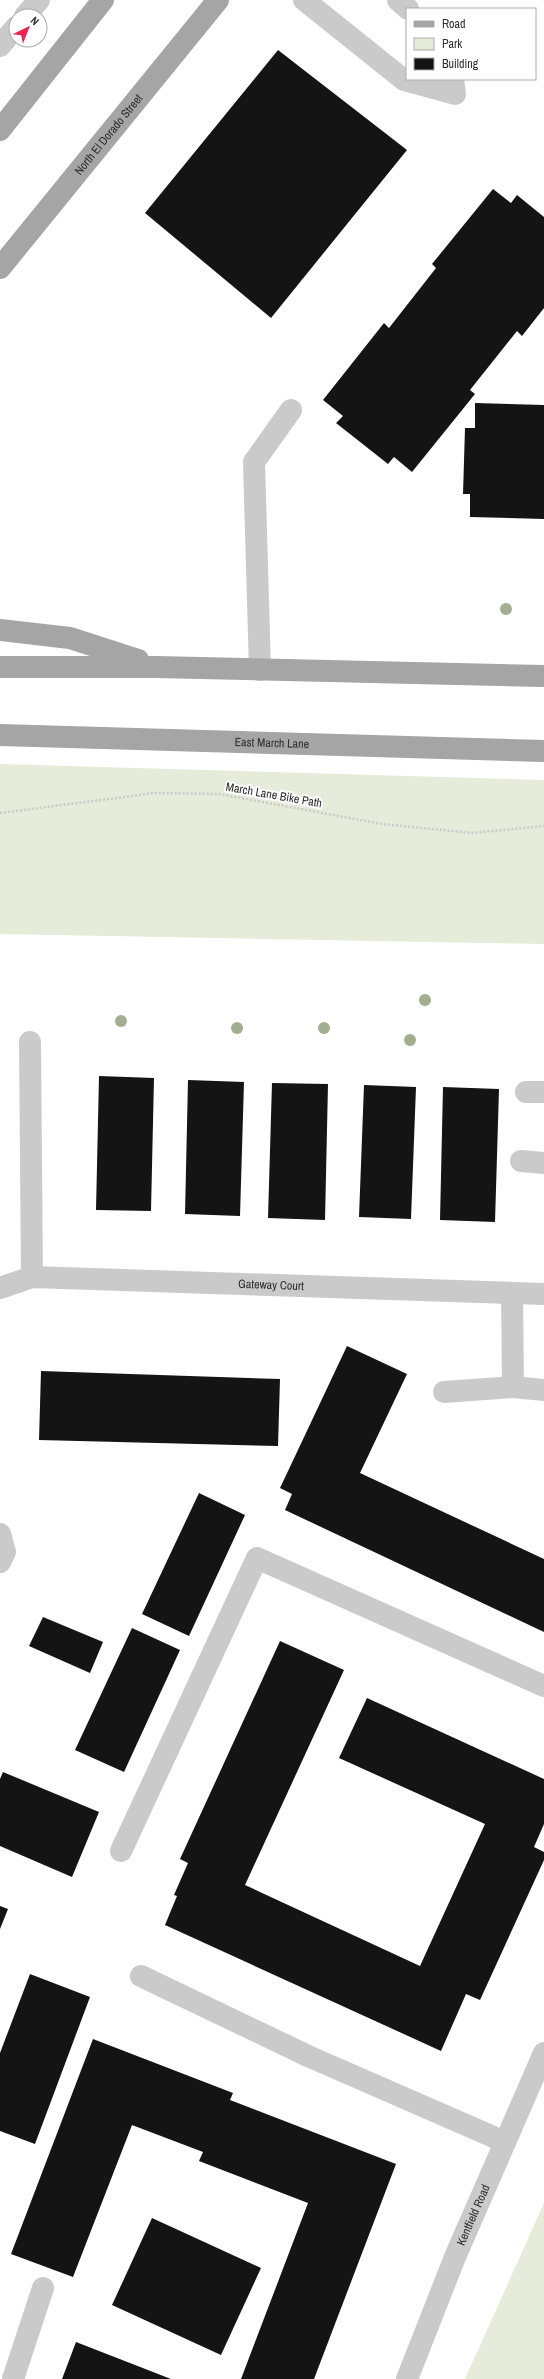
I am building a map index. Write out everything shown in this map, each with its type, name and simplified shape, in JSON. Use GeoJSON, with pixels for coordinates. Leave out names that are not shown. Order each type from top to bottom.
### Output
{"type":"FeatureCollection","features":[{"type":"Feature","properties":{"kind":"main road"},"geometry":{"type":"LineString","coordinates":[[0,130],[103,0]]}},
{"type":"Feature","properties":{"kind":"main road","name":"North El Dorado Street"},"geometry":{"type":"LineString","coordinates":[[0,268],[218,0]]}},
{"type":"Feature","properties":{"kind":"main road"},"geometry":{"type":"LineString","coordinates":[[0,630],[70,638],[156,667]]}},
{"type":"Feature","properties":{"kind":"main road"},"geometry":{"type":"LineString","coordinates":[[0,667],[156,667],[544,676]]}},
{"type":"Feature","properties":{"kind":"main road","name":"East March Lane"},"geometry":{"type":"LineString","coordinates":[[0,735],[544,751]]}},
{"type":"Feature","properties":{"kind":"street"},"geometry":{"type":"LineString","coordinates":[[32,8],[39,0]]}},
{"type":"Feature","properties":{"kind":"street"},"geometry":{"type":"LineString","coordinates":[[304,0],[404,80],[455,94],[452,80]]}},
{"type":"Feature","properties":{"kind":"street"},"geometry":{"type":"LineString","coordinates":[[398,0],[407,8]]}},
{"type":"Feature","properties":{"kind":"street"},"geometry":{"type":"LineString","coordinates":[[0,46],[8,36]]}},
{"type":"Feature","properties":{"kind":"street"},"geometry":{"type":"LineString","coordinates":[[260,670],[254,462],[292,410]]}},
{"type":"Feature","properties":{"kind":"street"},"geometry":{"type":"LineString","coordinates":[[30,1042],[32,1277]]}},
{"type":"Feature","properties":{"kind":"street"},"geometry":{"type":"LineString","coordinates":[[521,1161],[544,1163]]}},
{"type":"Feature","properties":{"kind":"street","name":"Gateway Court"},"geometry":{"type":"LineString","coordinates":[[0,1288],[32,1277],[544,1294]]}},
{"type":"Feature","properties":{"kind":"street"},"geometry":{"type":"LineString","coordinates":[[512,1293],[513,1387]]}},
{"type":"Feature","properties":{"kind":"street"},"geometry":{"type":"LineString","coordinates":[[444,1392],[513,1387],[544,1390]]}},
{"type":"Feature","properties":{"kind":"street"},"geometry":{"type":"LineString","coordinates":[[0,1534],[4,1552],[0,1562]]}},
{"type":"Feature","properties":{"kind":"street"},"geometry":{"type":"LineString","coordinates":[[121,1851],[257,1558],[544,1686]]}},
{"type":"Feature","properties":{"kind":"street"},"geometry":{"type":"LineString","coordinates":[[142,1976],[315,2059],[505,2142]]}},
{"type":"Feature","properties":{"kind":"street","name":"Kentfield Road"},"geometry":{"type":"LineString","coordinates":[[407,2379],[455,2257],[544,2053]]}},
{"type":"Feature","properties":{"kind":"street"},"geometry":{"type":"LineString","coordinates":[[14,2379],[43,2288]]}},
{"type":"Feature","properties":{"kind":"path","name":"March Lane Bike Path"},"geometry":{"type":"LineString","coordinates":[[0,813],[155,794],[219,794],[382,824],[472,833],[544,826]]}},
{"type":"Feature","properties":{"kind":"green space"},"geometry":{"type":"Polygon","coordinates":[[[0,764],[544,780],[544,944],[0,934],[0,764]]]}},
{"type":"Feature","properties":{"kind":"green space"},"geometry":{"type":"Polygon","coordinates":[[[544,2203],[544,2379],[465,2379],[544,2203]]]}},
{"type":"Feature","properties":{"kind":"building"},"geometry":{"type":"Polygon","coordinates":[[[278,50],[407,150],[271,318],[145,213],[278,50]]]}},
{"type":"Feature","properties":{"kind":"building"},"geometry":{"type":"Polygon","coordinates":[[[493,189],[511,203],[517,195],[544,217],[544,308],[522,336],[517,331],[470,390],[475,394],[412,472],[394,457],[388,464],[336,423],[343,416],[323,400],[384,323],[389,328],[436,268],[432,264],[493,189]]]}},
{"type":"Feature","properties":{"kind":"building"},"geometry":{"type":"Polygon","coordinates":[[[475,403],[544,405],[544,519],[470,517],[470,494],[463,494],[465,428],[475,428],[475,403]]]}},
{"type":"Feature","properties":{"kind":"building"},"geometry":{"type":"Polygon","coordinates":[[[99,1076],[154,1078],[151,1211],[96,1210],[99,1076]]]}},
{"type":"Feature","properties":{"kind":"building"},"geometry":{"type":"Polygon","coordinates":[[[188,1080],[244,1082],[240,1216],[185,1214],[188,1080]]]}},
{"type":"Feature","properties":{"kind":"building"},"geometry":{"type":"Polygon","coordinates":[[[272,1083],[328,1084],[325,1220],[268,1218],[272,1083]]]}},
{"type":"Feature","properties":{"kind":"building"},"geometry":{"type":"Polygon","coordinates":[[[364,1085],[416,1087],[411,1219],[359,1217],[364,1085]]]}},
{"type":"Feature","properties":{"kind":"building"},"geometry":{"type":"Polygon","coordinates":[[[443,1087],[499,1089],[495,1222],[440,1220],[443,1087]]]}},
{"type":"Feature","properties":{"kind":"building"},"geometry":{"type":"Polygon","coordinates":[[[347,1346],[407,1374],[360,1473],[544,1559],[544,1632],[285,1510],[292,1494],[280,1488],[347,1346]]]}},
{"type":"Feature","properties":{"kind":"building"},"geometry":{"type":"Polygon","coordinates":[[[41,1371],[280,1379],[278,1446],[39,1440],[41,1371]]]}},
{"type":"Feature","properties":{"kind":"building"},"geometry":{"type":"Polygon","coordinates":[[[199,1493],[245,1515],[189,1636],[142,1614],[199,1493]]]}},
{"type":"Feature","properties":{"kind":"building"},"geometry":{"type":"Polygon","coordinates":[[[43,1617],[103,1642],[90,1673],[29,1646],[43,1617]]]}},
{"type":"Feature","properties":{"kind":"building"},"geometry":{"type":"Polygon","coordinates":[[[132,1628],[180,1650],[124,1772],[75,1750],[132,1628]]]}},
{"type":"Feature","properties":{"kind":"building"},"geometry":{"type":"Polygon","coordinates":[[[280,1641],[344,1670],[245,1885],[420,1966],[485,1824],[339,1758],[367,1698],[544,1779],[544,1824],[534,1847],[544,1852],[544,1860],[480,2000],[466,1994],[441,2051],[165,1925],[177,1896],[174,1895],[188,1863],[180,1859],[280,1641]]]}},
{"type":"Feature","properties":{"kind":"building"},"geometry":{"type":"Polygon","coordinates":[[[3,1772],[99,1812],[72,1877],[0,1846],[0,1779],[3,1772]]]}},
{"type":"Feature","properties":{"kind":"building"},"geometry":{"type":"Polygon","coordinates":[[[0,1906],[8,1909],[0,1929],[0,1906]]]}},
{"type":"Feature","properties":{"kind":"building"},"geometry":{"type":"Polygon","coordinates":[[[30,1974],[90,1997],[35,2144],[0,2131],[0,2053],[30,1974]]]}},
{"type":"Feature","properties":{"kind":"building"},"geometry":{"type":"Polygon","coordinates":[[[93,2039],[233,2093],[230,2100],[396,2164],[314,2379],[241,2379],[308,2203],[199,2161],[203,2152],[132,2125],[73,2277],[11,2254],[93,2039]]]}},
{"type":"Feature","properties":{"kind":"building"},"geometry":{"type":"Polygon","coordinates":[[[152,2218],[261,2268],[221,2355],[112,2305],[152,2218]]]}},
{"type":"Feature","properties":{"kind":"building"},"geometry":{"type":"Polygon","coordinates":[[[76,2342],[171,2379],[62,2379],[76,2342]]]}}]}
